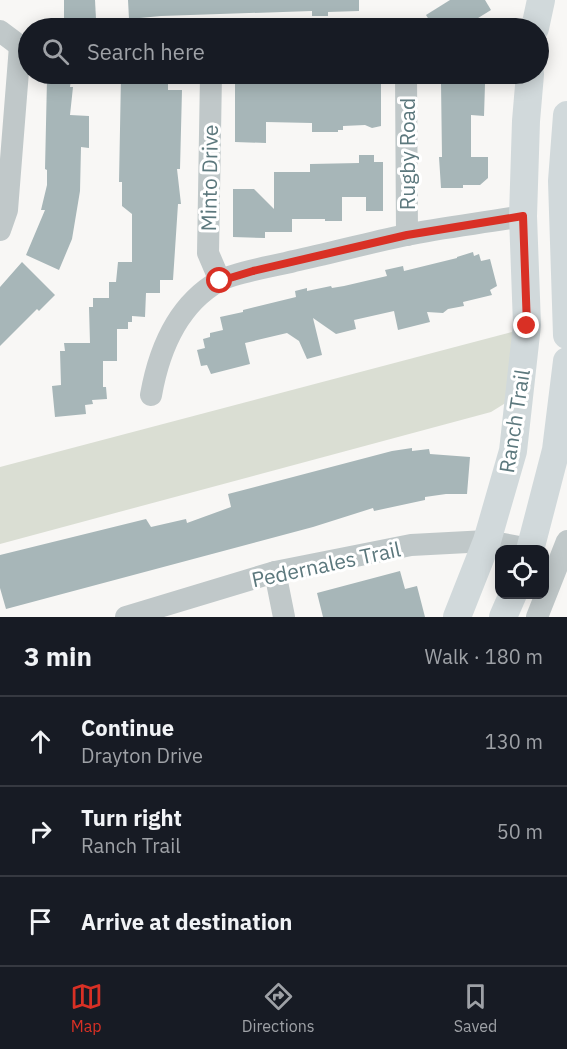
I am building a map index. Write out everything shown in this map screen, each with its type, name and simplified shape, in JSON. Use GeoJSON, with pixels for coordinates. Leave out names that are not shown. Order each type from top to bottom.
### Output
{"type":"FeatureCollection","features":[{"type":"Feature","properties":{"kind":"main road"},"geometry":{"type":"LineString","coordinates":[[537,18],[541,0]]}},
{"type":"Feature","properties":{"kind":"main road","name":"Ranch Trail"},"geometry":{"type":"LineString","coordinates":[[457,617],[488,541],[513,451],[526,337],[523,216],[529,84]]}},
{"type":"Feature","properties":{"kind":"main road"},"geometry":{"type":"LineString","coordinates":[[567,115],[565,193],[567,335]]}},
{"type":"Feature","properties":{"kind":"main road","name":"Ranch Trail"},"geometry":{"type":"LineString","coordinates":[[531,545],[556,450],[567,361]]}},
{"type":"Feature","properties":{"kind":"main road"},"geometry":{"type":"LineString","coordinates":[[503,617],[511,599]]}},
{"type":"Feature","properties":{"kind":"street"},"geometry":{"type":"LineString","coordinates":[[0,31],[18,44]]}},
{"type":"Feature","properties":{"kind":"street"},"geometry":{"type":"LineString","coordinates":[[0,230],[7,210],[20,84]]}},
{"type":"Feature","properties":{"kind":"street","name":"Minto Drive"},"geometry":{"type":"LineString","coordinates":[[211,84],[208,253],[220,281]]}},
{"type":"Feature","properties":{"kind":"street","name":"Rugby Road"},"geometry":{"type":"LineString","coordinates":[[406,84],[407,235]]}},
{"type":"Feature","properties":{"kind":"street"},"geometry":{"type":"LineString","coordinates":[[151,395],[155,372],[164,344],[180,316],[220,281],[253,271],[407,235],[523,216]]}},
{"type":"Feature","properties":{"kind":"street","name":"Pedernales Trail"},"geometry":{"type":"LineString","coordinates":[[126,617],[275,572],[411,545],[488,541],[509,545]]}},
{"type":"Feature","properties":{"kind":"street"},"geometry":{"type":"LineString","coordinates":[[537,617],[567,541]]}},
{"type":"Feature","properties":{"kind":"street"},"geometry":{"type":"LineString","coordinates":[[275,572],[284,617]]}},
{"type":"Feature","properties":{"kind":"shaded area"},"geometry":{"type":"Polygon","coordinates":[[[516,331],[512,399],[491,412],[0,544],[0,467],[516,331]]]}},
{"type":"Feature","properties":{"kind":"building"},"geometry":{"type":"Polygon","coordinates":[[[64,0],[95,0],[96,18],[64,18],[64,0]]]}},
{"type":"Feature","properties":{"kind":"building"},"geometry":{"type":"Polygon","coordinates":[[[128,0],[359,0],[359,11],[328,12],[328,16],[312,16],[312,11],[129,18],[128,0]]]}},
{"type":"Feature","properties":{"kind":"building"},"geometry":{"type":"Polygon","coordinates":[[[450,0],[485,0],[491,10],[478,18],[428,18],[426,15],[450,0]]]}},
{"type":"Feature","properties":{"kind":"building"},"geometry":{"type":"Polygon","coordinates":[[[47,84],[70,84],[70,87],[73,87],[70,115],[89,116],[89,148],[81,147],[80,191],[72,239],[59,270],[26,255],[45,210],[41,210],[47,185],[47,170],[45,169],[47,84]]]}},
{"type":"Feature","properties":{"kind":"building"},"geometry":{"type":"Polygon","coordinates":[[[121,84],[168,84],[168,90],[182,90],[180,169],[177,169],[181,204],[178,204],[173,280],[160,280],[160,293],[146,293],[145,317],[132,316],[132,322],[128,322],[128,329],[117,329],[117,361],[103,361],[103,387],[106,387],[107,399],[92,400],[93,404],[85,405],[86,414],[55,417],[52,386],[61,385],[60,351],[65,351],[64,343],[90,343],[89,307],[93,307],[93,298],[109,298],[109,282],[116,282],[118,262],[132,262],[132,214],[122,206],[122,182],[119,182],[121,84]]]}},
{"type":"Feature","properties":{"kind":"building"},"geometry":{"type":"Polygon","coordinates":[[[235,84],[381,84],[381,126],[372,128],[365,125],[343,126],[343,130],[338,130],[338,132],[312,132],[312,123],[266,122],[266,143],[235,142],[235,84]]]}},
{"type":"Feature","properties":{"kind":"building"},"geometry":{"type":"Polygon","coordinates":[[[441,84],[485,84],[484,116],[471,115],[471,157],[488,157],[488,178],[480,185],[441,188],[439,157],[442,157],[441,84]]]}},
{"type":"Feature","properties":{"kind":"building"},"geometry":{"type":"Polygon","coordinates":[[[359,155],[374,155],[374,162],[383,162],[383,211],[366,211],[366,197],[342,197],[342,221],[292,219],[292,232],[265,232],[265,238],[233,237],[233,189],[254,189],[274,209],[274,172],[310,172],[310,164],[359,163],[359,155]]]}},
{"type":"Feature","properties":{"kind":"building"},"geometry":{"type":"Polygon","coordinates":[[[473,252],[474,256],[479,254],[481,261],[490,259],[497,286],[490,290],[492,295],[463,302],[464,306],[448,309],[443,313],[427,312],[430,322],[398,330],[394,311],[354,320],[356,329],[336,334],[313,318],[322,355],[307,359],[299,341],[287,333],[245,343],[250,364],[211,374],[207,365],[201,366],[197,350],[205,348],[203,339],[210,337],[210,333],[223,330],[220,317],[296,297],[295,291],[344,286],[387,276],[385,270],[403,266],[404,271],[473,252]]]}},
{"type":"Feature","properties":{"kind":"building"},"geometry":{"type":"Polygon","coordinates":[[[22,262],[55,295],[39,311],[37,309],[0,346],[0,287],[22,262]]]}},
{"type":"Feature","properties":{"kind":"building"},"geometry":{"type":"Polygon","coordinates":[[[412,448],[412,451],[429,449],[430,454],[470,457],[467,494],[425,497],[425,500],[374,511],[373,508],[313,527],[6,609],[0,588],[0,555],[146,519],[151,527],[186,519],[187,523],[231,507],[228,494],[392,451],[412,448]]]}},
{"type":"Feature","properties":{"kind":"building"},"geometry":{"type":"Polygon","coordinates":[[[400,571],[405,589],[417,586],[425,617],[323,617],[317,593],[400,571]]]}},
{"type":"Feature","properties":{"kind":"route"},"geometry":{"type":"LineString","coordinates":[[220,281],[253,271],[407,235],[523,216],[527,326]]}}]}
